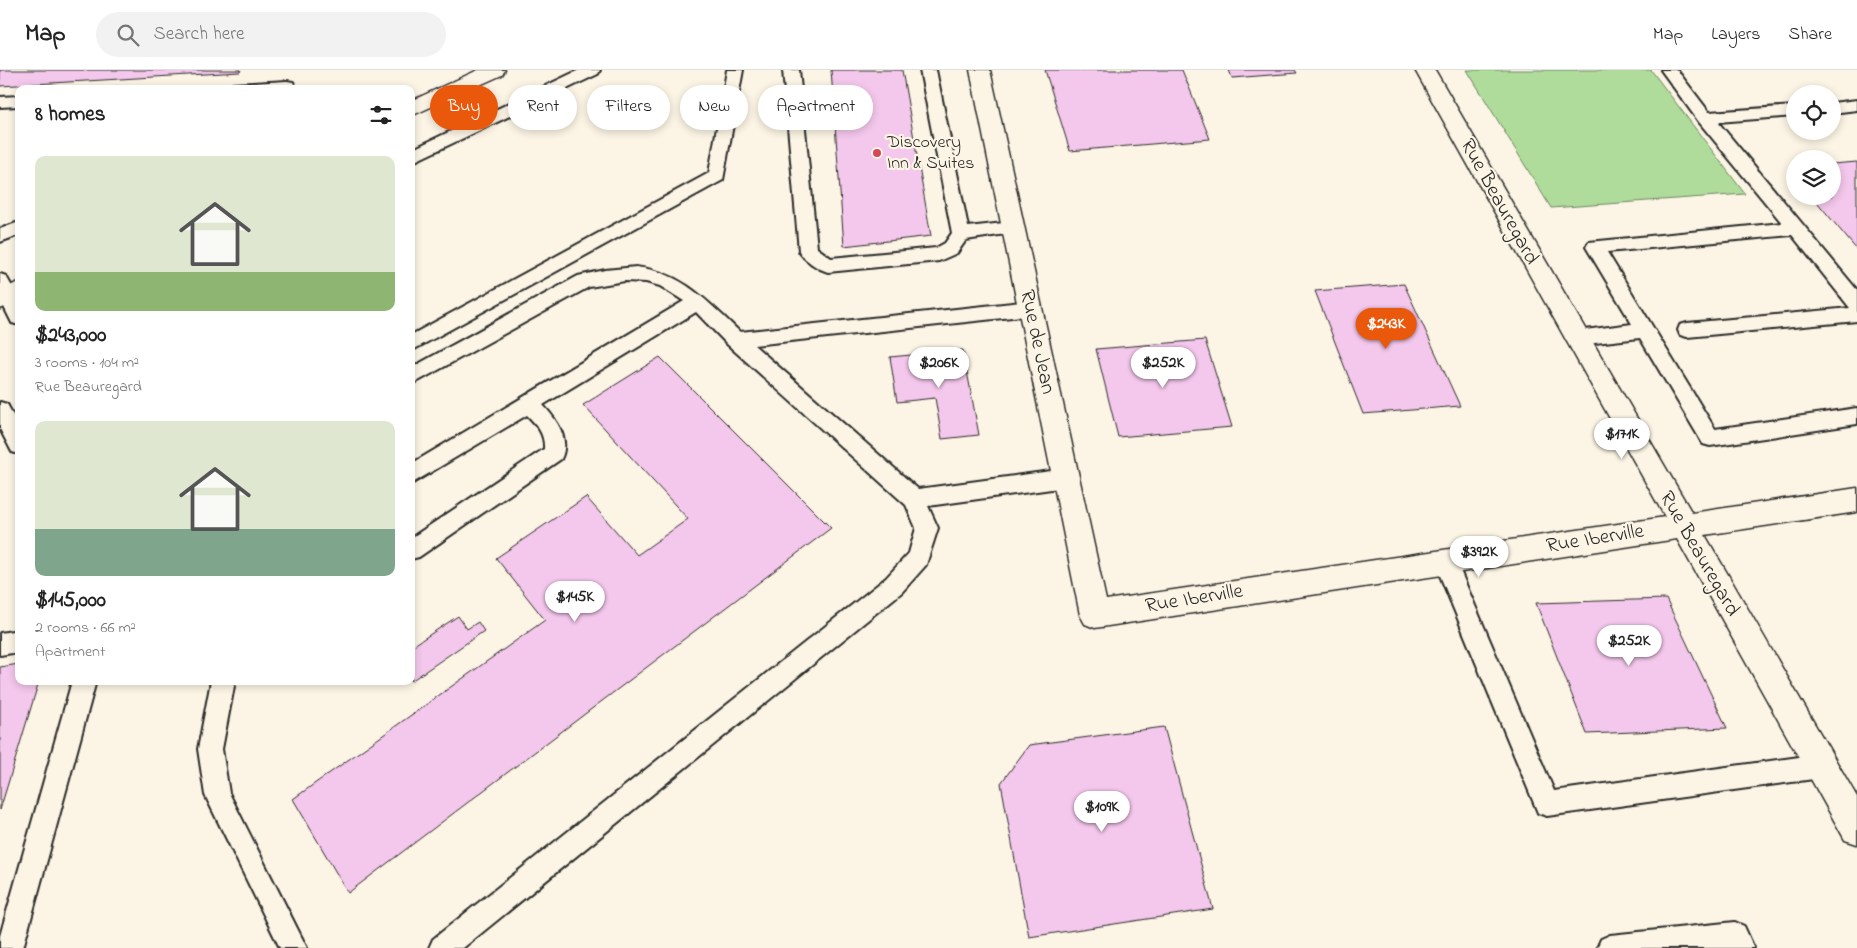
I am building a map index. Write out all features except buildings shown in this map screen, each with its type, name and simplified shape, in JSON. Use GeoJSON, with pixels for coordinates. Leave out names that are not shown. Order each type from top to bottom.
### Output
{"type":"FeatureCollection","features":[{"type":"Feature","properties":{"kind":"street"},"geometry":{"type":"LineString","coordinates":[[415,107],[495,70]]}},
{"type":"Feature","properties":{"kind":"street","name":"Rue de Jean"},"geometry":{"type":"LineString","coordinates":[[980,70],[1095,614]]}},
{"type":"Feature","properties":{"kind":"street","name":"Rue Beauregard"},"geometry":{"type":"LineString","coordinates":[[1425,70],[1576,338],[1857,828]]}},
{"type":"Feature","properties":{"kind":"street","name":"Rue Iberville"},"geometry":{"type":"LineString","coordinates":[[1095,614],[1857,500]]}},
{"type":"Feature","properties":{"kind":"lane"},"geometry":{"type":"LineString","coordinates":[[287,85],[294,70]]}},
{"type":"Feature","properties":{"kind":"lane"},"geometry":{"type":"LineString","coordinates":[[415,156],[592,70]]}},
{"type":"Feature","properties":{"kind":"lane"},"geometry":{"type":"LineString","coordinates":[[415,342],[718,176],[735,70]]}},
{"type":"Feature","properties":{"kind":"lane"},"geometry":{"type":"LineString","coordinates":[[791,70],[808,251],[828,265],[939,254],[952,248],[961,234],[928,70]]}},
{"type":"Feature","properties":{"kind":"lane"},"geometry":{"type":"LineString","coordinates":[[1669,70],[1857,303]]}},
{"type":"Feature","properties":{"kind":"lane"},"geometry":{"type":"LineString","coordinates":[[0,102],[15,101]]}},
{"type":"Feature","properties":{"kind":"lane"},"geometry":{"type":"LineString","coordinates":[[1841,107],[1857,106]]}},
{"type":"Feature","properties":{"kind":"lane"},"geometry":{"type":"LineString","coordinates":[[1706,118],[1786,112]]}},
{"type":"Feature","properties":{"kind":"lane"},"geometry":{"type":"LineString","coordinates":[[961,234],[1013,228]]}},
{"type":"Feature","properties":{"kind":"lane"},"geometry":{"type":"LineString","coordinates":[[1796,228],[1595,247],[1710,438],[1857,416]]}},
{"type":"Feature","properties":{"kind":"lane"},"geometry":{"type":"LineString","coordinates":[[0,236],[15,230]]}},
{"type":"Feature","properties":{"kind":"lane"},"geometry":{"type":"LineString","coordinates":[[415,375],[584,281],[607,276],[638,273],[665,280],[687,292],[735,340],[914,499],[926,528],[918,558],[894,585],[442,948]]}},
{"type":"Feature","properties":{"kind":"lane"},"geometry":{"type":"LineString","coordinates":[[7,292],[15,309]]}},
{"type":"Feature","properties":{"kind":"lane"},"geometry":{"type":"LineString","coordinates":[[415,473],[698,302]]}},
{"type":"Feature","properties":{"kind":"lane"},"geometry":{"type":"LineString","coordinates":[[735,340],[1030,308]]}},
{"type":"Feature","properties":{"kind":"lane"},"geometry":{"type":"LineString","coordinates":[[1687,330],[1857,314]]}},
{"type":"Feature","properties":{"kind":"lane"},"geometry":{"type":"LineString","coordinates":[[1576,338],[1645,330]]}},
{"type":"Feature","properties":{"kind":"lane"},"geometry":{"type":"LineString","coordinates":[[415,547],[554,453],[556,442],[550,427],[529,404]]}},
{"type":"Feature","properties":{"kind":"lane"},"geometry":{"type":"LineString","coordinates":[[0,410],[15,438]]}},
{"type":"Feature","properties":{"kind":"lane"},"geometry":{"type":"LineString","coordinates":[[914,499],[1066,478]]}},
{"type":"Feature","properties":{"kind":"lane"},"geometry":{"type":"LineString","coordinates":[[1444,562],[1547,804],[1821,766]]}},
{"type":"Feature","properties":{"kind":"lane"},"geometry":{"type":"LineString","coordinates":[[0,644],[15,642]]}},
{"type":"Feature","properties":{"kind":"lane"},"geometry":{"type":"LineString","coordinates":[[10,948],[83,685]]}},
{"type":"Feature","properties":{"kind":"lane"},"geometry":{"type":"LineString","coordinates":[[222,685],[210,749],[217,795],[294,948]]}},
{"type":"Feature","properties":{"kind":"lane"},"geometry":{"type":"LineString","coordinates":[[1610,948],[1735,934],[1741,948]]}},
{"type":"Feature","properties":{"kind":"green space"},"geometry":{"type":"Polygon","coordinates":[[[1467,70],[1651,70],[1745,194],[1551,208],[1467,70]]]}},
{"type":"Feature","properties":{"kind":"place","name":"Discovery Inn & Suites"},"geometry":{"type":"Point","coordinates":[877,153]}}]}
